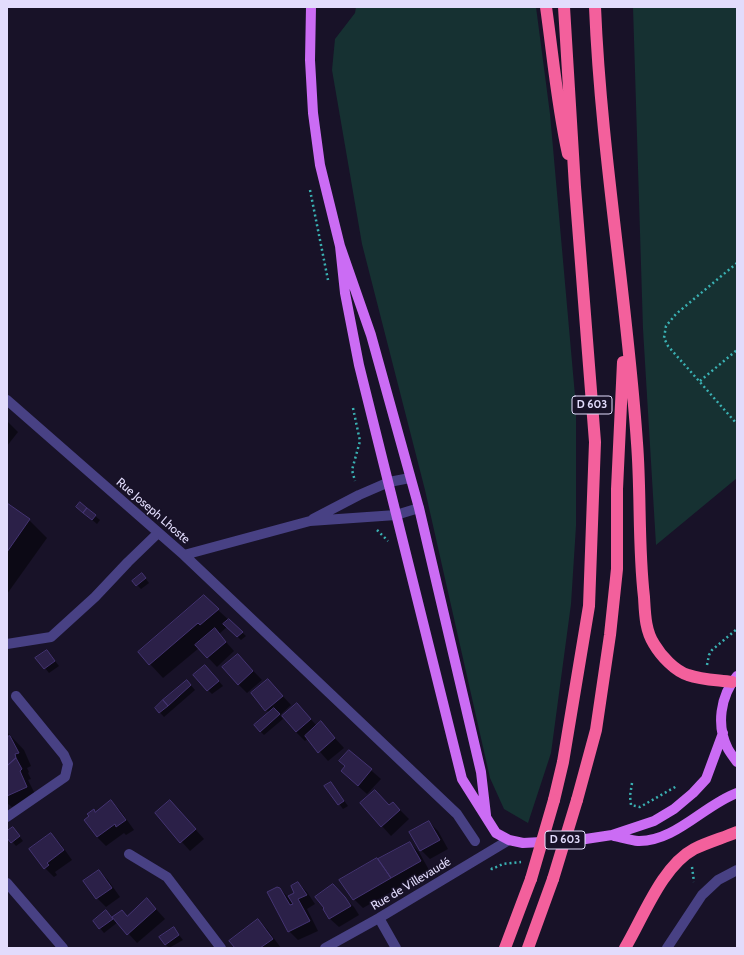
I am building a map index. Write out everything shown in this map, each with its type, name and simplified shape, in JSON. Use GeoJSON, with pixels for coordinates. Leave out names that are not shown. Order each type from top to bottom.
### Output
{"type":"FeatureCollection","features":[{"type":"Feature","properties":{"kind":"highway"},"geometry":{"type":"LineString","coordinates":[[546,7],[561,124],[575,186]]}},
{"type":"Feature","properties":{"kind":"highway","name":"D 603"},"geometry":{"type":"LineString","coordinates":[[504,948],[531,879],[554,800],[563,762],[589,606],[595,442],[575,186],[564,7]]}},
{"type":"Feature","properties":{"kind":"highway","name":"D 603"},"geometry":{"type":"LineString","coordinates":[[528,948],[553,879],[596,730],[617,576],[617,489],[625,319],[602,118],[595,7]]}},
{"type":"Feature","properties":{"kind":"highway"},"geometry":{"type":"LineString","coordinates":[[625,319],[638,444],[642,582],[645,618],[653,643],[668,661],[687,675],[702,678],[735,679]]}},
{"type":"Feature","properties":{"kind":"highway"},"geometry":{"type":"LineString","coordinates":[[625,948],[668,874],[682,858],[694,849],[737,832]]}},
{"type":"Feature","properties":{"kind":"main road"},"geometry":{"type":"LineString","coordinates":[[311,7],[310,60],[313,113],[320,165],[340,246],[375,348],[419,508],[481,772],[486,819]]}},
{"type":"Feature","properties":{"kind":"main road"},"geometry":{"type":"LineString","coordinates":[[340,246],[345,293],[352,333],[462,779],[496,833],[509,840],[523,843],[579,840],[612,835],[654,821],[674,809],[693,793],[706,778],[723,733]]}},
{"type":"Feature","properties":{"kind":"main road"},"geometry":{"type":"LineString","coordinates":[[735,679],[724,697],[721,714],[723,733],[728,749],[737,762]]}},
{"type":"Feature","properties":{"kind":"main road"},"geometry":{"type":"LineString","coordinates":[[612,835],[638,840],[653,838],[686,824],[724,799],[737,793]]}},
{"type":"Feature","properties":{"kind":"street","name":"Rue Joseph Lhoste"},"geometry":{"type":"LineString","coordinates":[[7,400],[184,555],[310,521]]}},
{"type":"Feature","properties":{"kind":"street"},"geometry":{"type":"LineString","coordinates":[[310,521],[359,495],[389,482],[410,478]]}},
{"type":"Feature","properties":{"kind":"street"},"geometry":{"type":"LineString","coordinates":[[310,521],[396,515],[419,508]]}},
{"type":"Feature","properties":{"kind":"street"},"geometry":{"type":"LineString","coordinates":[[7,644],[51,637],[95,597],[158,533]]}},
{"type":"Feature","properties":{"kind":"street"},"geometry":{"type":"LineString","coordinates":[[184,555],[457,814],[475,841]]}},
{"type":"Feature","properties":{"kind":"street"},"geometry":{"type":"LineString","coordinates":[[7,817],[65,777],[68,764],[64,755],[16,696]]}},
{"type":"Feature","properties":{"kind":"street","name":"Rue de Villevaudé"},"geometry":{"type":"LineString","coordinates":[[325,948],[379,918],[509,840]]}},
{"type":"Feature","properties":{"kind":"street"},"geometry":{"type":"LineString","coordinates":[[129,854],[167,877],[221,948]]}},
{"type":"Feature","properties":{"kind":"street"},"geometry":{"type":"LineString","coordinates":[[667,948],[702,895],[718,880],[737,870]]}},
{"type":"Feature","properties":{"kind":"street"},"geometry":{"type":"LineString","coordinates":[[7,883],[63,948]]}},
{"type":"Feature","properties":{"kind":"street"},"geometry":{"type":"LineString","coordinates":[[379,918],[396,948]]}},
{"type":"Feature","properties":{"kind":"path"},"geometry":{"type":"LineString","coordinates":[[737,262],[676,314],[666,326],[664,338],[668,346],[737,424]]}},
{"type":"Feature","properties":{"kind":"path"},"geometry":{"type":"LineString","coordinates":[[700,381],[737,350]]}},
{"type":"Feature","properties":{"kind":"path"},"geometry":{"type":"LineString","coordinates":[[702,678],[712,650],[737,628]]}},
{"type":"Feature","properties":{"kind":"path"},"geometry":{"type":"LineString","coordinates":[[694,849],[692,865],[694,882],[702,895]]}},
{"type":"Feature","properties":{"kind":"green space"},"geometry":{"type":"Polygon","coordinates":[[[356,7],[536,7],[550,114],[576,407],[576,526],[571,604],[551,753],[528,823],[504,809],[490,778],[425,490],[362,244],[332,70],[335,39],[355,13],[356,7]]]}},
{"type":"Feature","properties":{"kind":"green space"},"geometry":{"type":"Polygon","coordinates":[[[633,7],[737,7],[737,478],[656,545],[643,329],[633,7]]]}},
{"type":"Feature","properties":{"kind":"building"},"geometry":{"type":"Polygon","coordinates":[[[80,502],[87,508],[83,513],[76,507],[80,502]]]}},
{"type":"Feature","properties":{"kind":"building"},"geometry":{"type":"Polygon","coordinates":[[[7,503],[30,519],[7,552],[7,503]]]}},
{"type":"Feature","properties":{"kind":"building"},"geometry":{"type":"Polygon","coordinates":[[[87,508],[96,515],[92,520],[83,513],[87,508]]]}},
{"type":"Feature","properties":{"kind":"building"},"geometry":{"type":"Polygon","coordinates":[[[142,573],[146,578],[136,586],[132,581],[142,573]]]}},
{"type":"Feature","properties":{"kind":"building"},"geometry":{"type":"Polygon","coordinates":[[[204,595],[219,609],[200,625],[198,623],[149,665],[138,652],[204,595]]]}},
{"type":"Feature","properties":{"kind":"building"},"geometry":{"type":"Polygon","coordinates":[[[229,619],[243,632],[237,637],[223,624],[229,619]]]}},
{"type":"Feature","properties":{"kind":"building"},"geometry":{"type":"Polygon","coordinates":[[[215,628],[226,642],[207,658],[195,645],[215,628]]]}},
{"type":"Feature","properties":{"kind":"building"},"geometry":{"type":"Polygon","coordinates":[[[47,650],[55,661],[44,669],[35,658],[47,650]]]}},
{"type":"Feature","properties":{"kind":"building"},"geometry":{"type":"Polygon","coordinates":[[[238,654],[253,671],[238,685],[222,667],[238,654]]]}},
{"type":"Feature","properties":{"kind":"building"},"geometry":{"type":"Polygon","coordinates":[[[205,665],[219,681],[207,691],[193,675],[205,665]]]}},
{"type":"Feature","properties":{"kind":"building"},"geometry":{"type":"Polygon","coordinates":[[[268,679],[283,696],[265,711],[251,693],[268,679]]]}},
{"type":"Feature","properties":{"kind":"building"},"geometry":{"type":"Polygon","coordinates":[[[187,680],[191,685],[168,706],[163,700],[187,680]]]}},
{"type":"Feature","properties":{"kind":"building"},"geometry":{"type":"Polygon","coordinates":[[[163,700],[168,706],[159,713],[155,708],[163,700]]]}},
{"type":"Feature","properties":{"kind":"building"},"geometry":{"type":"Polygon","coordinates":[[[297,703],[311,719],[296,732],[282,716],[297,703]]]}},
{"type":"Feature","properties":{"kind":"building"},"geometry":{"type":"Polygon","coordinates":[[[274,708],[280,714],[260,732],[254,725],[274,708]]]}},
{"type":"Feature","properties":{"kind":"building"},"geometry":{"type":"Polygon","coordinates":[[[321,721],[335,738],[318,753],[305,736],[321,721]]]}},
{"type":"Feature","properties":{"kind":"building"},"geometry":{"type":"Polygon","coordinates":[[[10,736],[19,753],[15,754],[16,758],[7,766],[7,737],[10,736]]]}},
{"type":"Feature","properties":{"kind":"building"},"geometry":{"type":"Polygon","coordinates":[[[349,750],[372,769],[358,786],[341,771],[345,766],[339,761],[349,750]]]}},
{"type":"Feature","properties":{"kind":"building"},"geometry":{"type":"Polygon","coordinates":[[[16,758],[22,769],[20,771],[27,787],[7,796],[7,766],[16,758]]]}},
{"type":"Feature","properties":{"kind":"building"},"geometry":{"type":"Polygon","coordinates":[[[331,782],[344,801],[338,805],[324,786],[331,782]]]}},
{"type":"Feature","properties":{"kind":"building"},"geometry":{"type":"Polygon","coordinates":[[[375,790],[389,805],[393,802],[400,810],[381,827],[360,803],[375,790]]]}},
{"type":"Feature","properties":{"kind":"building"},"geometry":{"type":"Polygon","coordinates":[[[111,800],[126,820],[116,827],[115,824],[97,837],[84,820],[89,816],[87,814],[94,809],[95,812],[111,800]]]}},
{"type":"Feature","properties":{"kind":"building"},"geometry":{"type":"Polygon","coordinates":[[[170,800],[196,829],[180,843],[155,813],[170,800]]]}},
{"type":"Feature","properties":{"kind":"building"},"geometry":{"type":"Polygon","coordinates":[[[429,821],[440,840],[420,851],[409,832],[429,821]]]}},
{"type":"Feature","properties":{"kind":"building"},"geometry":{"type":"Polygon","coordinates":[[[13,827],[20,836],[11,843],[7,838],[7,831],[13,827]]]}},
{"type":"Feature","properties":{"kind":"building"},"geometry":{"type":"Polygon","coordinates":[[[51,833],[64,850],[47,863],[49,865],[44,869],[29,849],[51,833]]]}},
{"type":"Feature","properties":{"kind":"building"},"geometry":{"type":"Polygon","coordinates":[[[410,842],[421,861],[391,878],[378,859],[410,842]]]}},
{"type":"Feature","properties":{"kind":"building"},"geometry":{"type":"Polygon","coordinates":[[[377,858],[391,878],[353,900],[339,880],[377,858]]]}},
{"type":"Feature","properties":{"kind":"building"},"geometry":{"type":"Polygon","coordinates":[[[99,870],[112,888],[96,899],[83,881],[99,870]]]}},
{"type":"Feature","properties":{"kind":"building"},"geometry":{"type":"Polygon","coordinates":[[[298,882],[307,895],[298,899],[310,921],[288,932],[267,892],[277,887],[280,888],[290,905],[293,904],[288,896],[294,893],[291,886],[298,882]]]}},
{"type":"Feature","properties":{"kind":"building"},"geometry":{"type":"Polygon","coordinates":[[[333,884],[351,906],[329,919],[323,909],[324,908],[315,897],[333,884]]]}},
{"type":"Feature","properties":{"kind":"building"},"geometry":{"type":"Polygon","coordinates":[[[147,898],[156,909],[127,935],[112,917],[122,910],[127,916],[147,898]]]}},
{"type":"Feature","properties":{"kind":"building"},"geometry":{"type":"Polygon","coordinates":[[[106,910],[113,919],[99,929],[93,921],[106,910]]]}},
{"type":"Feature","properties":{"kind":"building"},"geometry":{"type":"Polygon","coordinates":[[[258,919],[273,939],[260,948],[235,948],[229,941],[258,919]]]}},
{"type":"Feature","properties":{"kind":"building"},"geometry":{"type":"Polygon","coordinates":[[[174,927],[179,935],[165,945],[159,937],[174,927]]]}}]}
